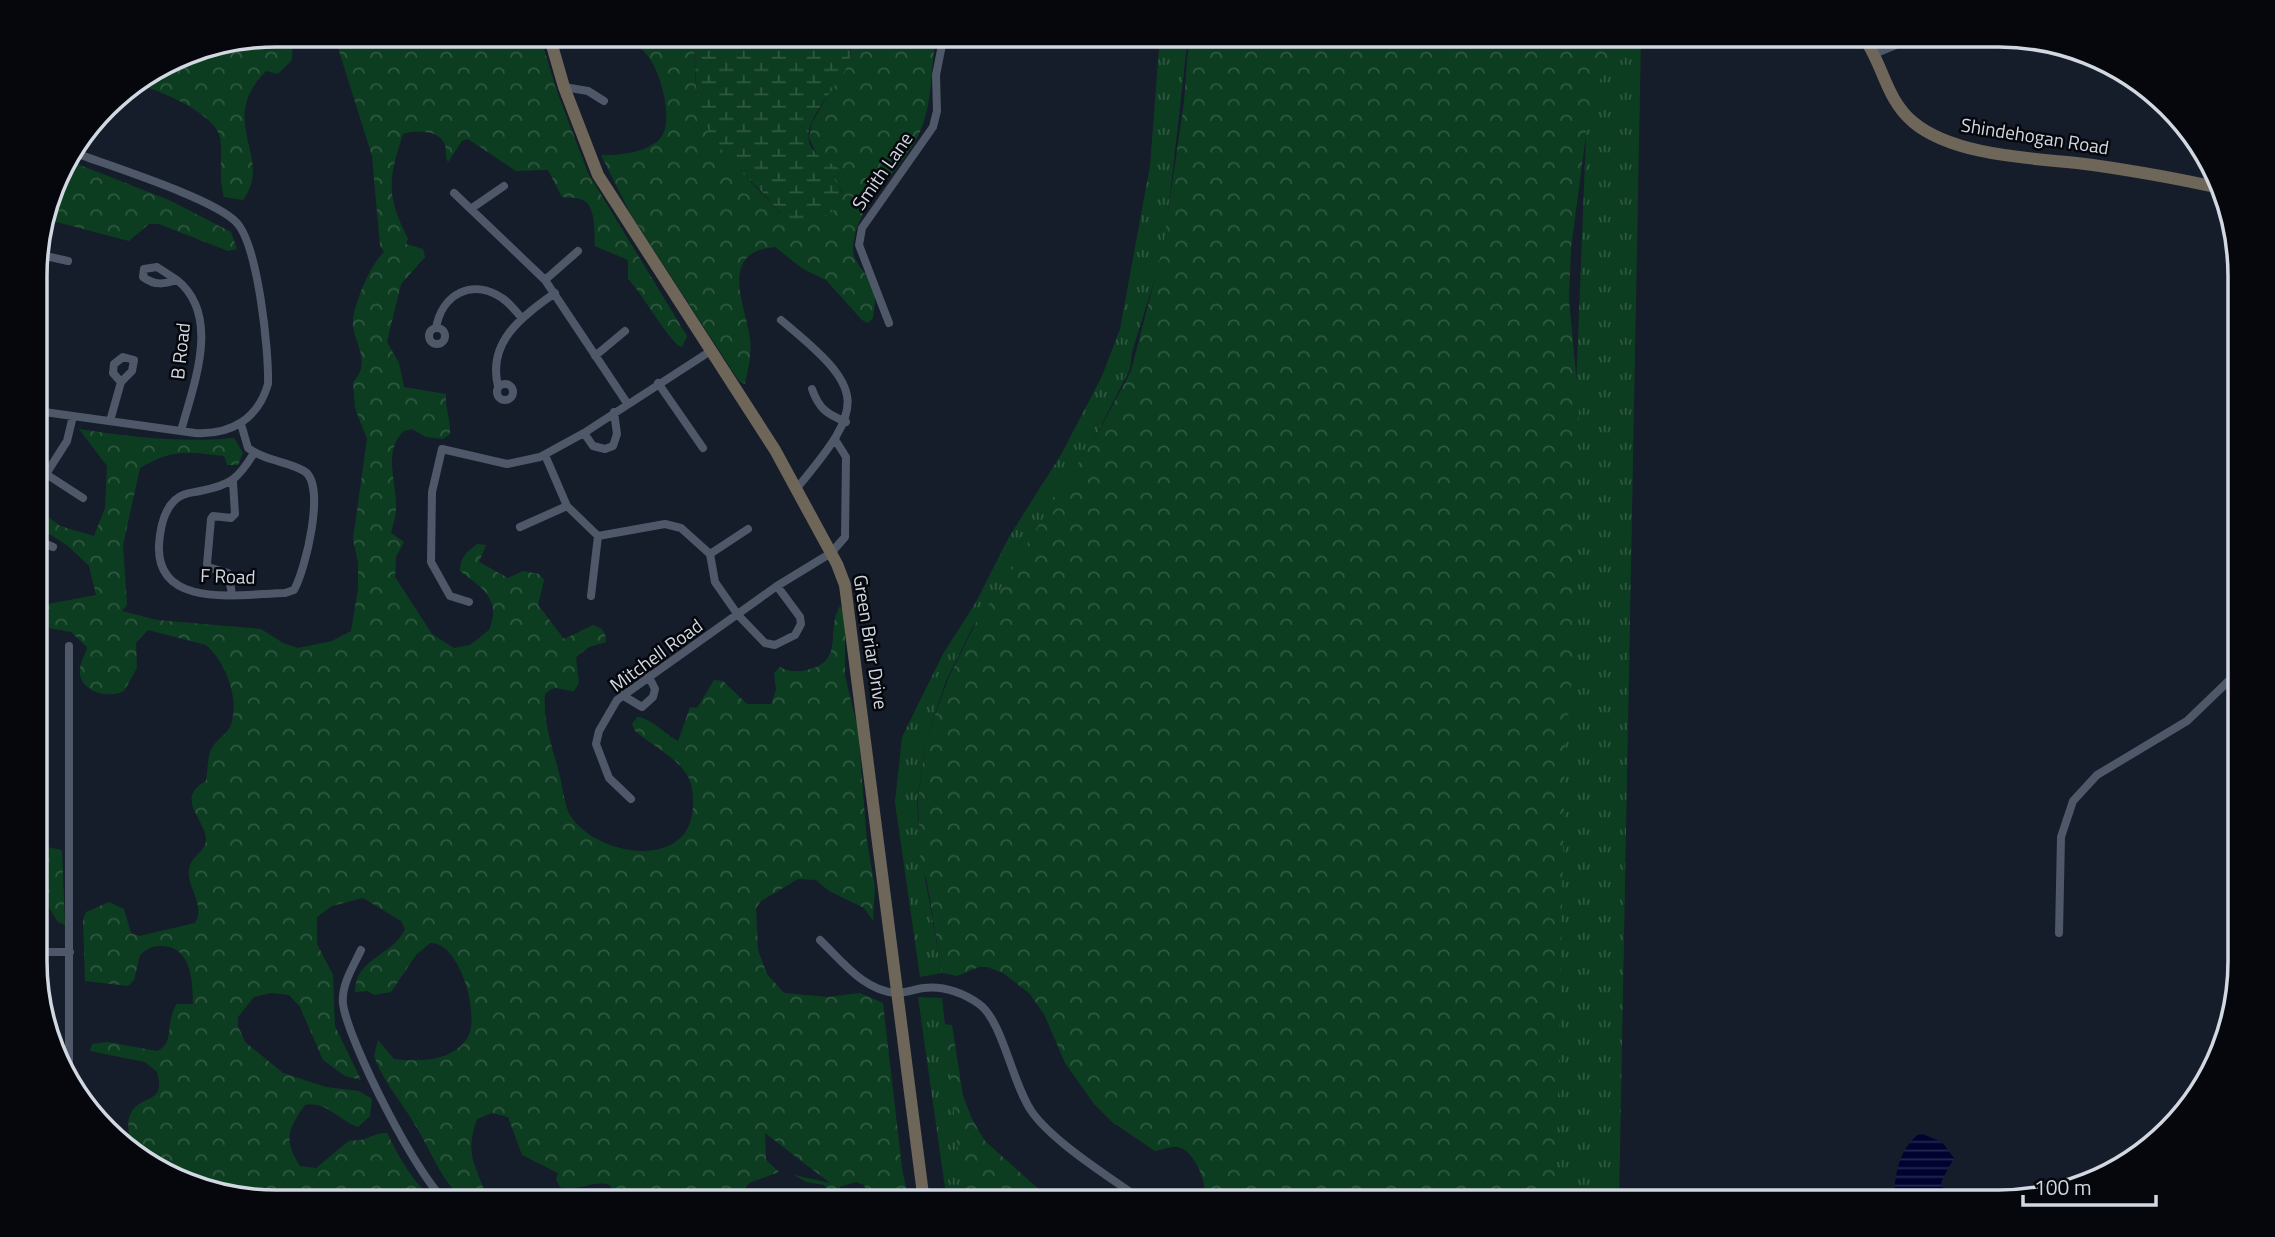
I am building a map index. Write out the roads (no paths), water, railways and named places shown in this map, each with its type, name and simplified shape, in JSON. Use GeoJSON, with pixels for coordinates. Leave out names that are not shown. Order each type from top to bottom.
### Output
{"type":"FeatureCollection","features":[{"type":"Feature","properties":{"kind":"street","name":"Green Briar Drive"},"geometry":{"type":"LineString","coordinates":[[552,47],[564,87],[598,175],[709,352],[775,450],[831,553],[845,585],[858,665],[922,1190]]}},
{"type":"Feature","properties":{"kind":"street","name":"Smith Lane"},"geometry":{"type":"LineString","coordinates":[[889,323],[859,245],[862,228],[933,127],[937,111],[936,75],[942,47]]}},
{"type":"Feature","properties":{"kind":"street","name":"Shindehogan Road"},"geometry":{"type":"LineString","coordinates":[[1870,47],[1887,87],[1903,111],[1921,127],[1944,139],[1984,150],[2209,186]]}},
{"type":"Feature","properties":{"kind":"street"},"geometry":{"type":"LineString","coordinates":[[1874,54],[1891,47]]}},
{"type":"Feature","properties":{"kind":"street"},"geometry":{"type":"LineString","coordinates":[[564,87],[588,92],[604,101]]}},
{"type":"Feature","properties":{"kind":"street"},"geometry":{"type":"LineString","coordinates":[[48,412],[181,431],[218,433],[241,424],[264,397],[268,376],[254,264],[245,234],[237,222],[212,206],[82,156]]}},
{"type":"Feature","properties":{"kind":"street"},"geometry":{"type":"LineString","coordinates":[[472,208],[504,186]]}},
{"type":"Feature","properties":{"kind":"street"},"geometry":{"type":"LineString","coordinates":[[454,193],[555,293],[627,403]]}},
{"type":"Feature","properties":{"kind":"street"},"geometry":{"type":"LineString","coordinates":[[545,281],[578,251]]}},
{"type":"Feature","properties":{"kind":"street"},"geometry":{"type":"LineString","coordinates":[[48,257],[68,261]]}},
{"type":"Feature","properties":{"kind":"street","name":"B Road"},"geometry":{"type":"LineString","coordinates":[[177,281],[185,287],[197,307],[201,325],[198,363],[181,431]]}},
{"type":"Feature","properties":{"kind":"street"},"geometry":{"type":"LineString","coordinates":[[436,328],[439,310],[453,295],[465,290],[490,293],[503,299],[522,318]]}},
{"type":"Feature","properties":{"kind":"street"},"geometry":{"type":"LineString","coordinates":[[498,386],[495,367],[500,346],[522,318],[555,293]]}},
{"type":"Feature","properties":{"kind":"street"},"geometry":{"type":"LineString","coordinates":[[781,320],[840,374],[848,399],[846,422],[836,441],[796,488]]}},
{"type":"Feature","properties":{"kind":"street"},"geometry":{"type":"LineString","coordinates":[[595,356],[625,331]]}},
{"type":"Feature","properties":{"kind":"street"},"geometry":{"type":"LineString","coordinates":[[469,602],[450,596],[431,562],[432,492],[440,451],[445,449],[508,464],[545,455],[584,433],[709,352]]}},
{"type":"Feature","properties":{"kind":"street"},"geometry":{"type":"LineString","coordinates":[[110,421],[121,382]]}},
{"type":"Feature","properties":{"kind":"street"},"geometry":{"type":"LineString","coordinates":[[658,383],[703,448]]}},
{"type":"Feature","properties":{"kind":"street"},"geometry":{"type":"LineString","coordinates":[[812,389],[818,406],[846,422]]}},
{"type":"Feature","properties":{"kind":"street"},"geometry":{"type":"LineString","coordinates":[[584,433],[593,446],[605,449],[613,446],[617,434],[614,412]]}},
{"type":"Feature","properties":{"kind":"street"},"geometry":{"type":"LineString","coordinates":[[48,471],[66,441],[72,415]]}},
{"type":"Feature","properties":{"kind":"street"},"geometry":{"type":"LineString","coordinates":[[232,594],[229,573],[208,567],[207,564],[211,519],[213,516],[231,519],[235,514],[233,482],[254,453],[248,449],[241,424]]}},
{"type":"Feature","properties":{"kind":"street"},"geometry":{"type":"LineString","coordinates":[[831,553],[845,537],[846,457],[836,441]]}},
{"type":"Feature","properties":{"kind":"street","name":"F Road"},"geometry":{"type":"LineString","coordinates":[[233,482],[186,493],[174,500],[164,515],[159,562],[165,575],[182,589],[198,593],[285,593],[294,590],[303,574],[314,491],[306,471],[254,453]]}},
{"type":"Feature","properties":{"kind":"street"},"geometry":{"type":"LineString","coordinates":[[545,455],[568,506],[598,536]]}},
{"type":"Feature","properties":{"kind":"street"},"geometry":{"type":"LineString","coordinates":[[48,475],[83,498]]}},
{"type":"Feature","properties":{"kind":"street"},"geometry":{"type":"LineString","coordinates":[[520,527],[568,506]]}},
{"type":"Feature","properties":{"kind":"street"},"geometry":{"type":"LineString","coordinates":[[598,536],[665,524],[681,528],[710,554],[715,582],[738,615],[765,643],[782,643],[795,635],[801,624],[800,617],[777,586]]}},
{"type":"Feature","properties":{"kind":"street"},"geometry":{"type":"LineString","coordinates":[[710,554],[748,529]]}},
{"type":"Feature","properties":{"kind":"street"},"geometry":{"type":"LineString","coordinates":[[591,596],[598,536]]}},
{"type":"Feature","properties":{"kind":"street"},"geometry":{"type":"LineString","coordinates":[[48,545],[53,547]]}},
{"type":"Feature","properties":{"kind":"street","name":"Mitchell Road"},"geometry":{"type":"LineString","coordinates":[[631,799],[609,778],[596,744],[606,716],[622,695],[777,586],[831,553]]}},
{"type":"Feature","properties":{"kind":"street"},"geometry":{"type":"LineString","coordinates":[[69,646],[69,1058]]}},
{"type":"Feature","properties":{"kind":"street"},"geometry":{"type":"LineString","coordinates":[[622,695],[637,705],[649,703],[655,689],[648,675]]}},
{"type":"Feature","properties":{"kind":"street"},"geometry":{"type":"LineString","coordinates":[[2059,933],[2060,836],[2073,801],[2097,775],[2187,721],[2228,682]]}},
{"type":"Feature","properties":{"kind":"street"},"geometry":{"type":"LineString","coordinates":[[820,940],[856,976],[897,993],[940,988],[981,1005],[991,1016],[1017,1085],[1033,1114],[1046,1129],[1127,1190]]}},
{"type":"Feature","properties":{"kind":"street"},"geometry":{"type":"LineString","coordinates":[[361,950],[343,988],[343,1006],[360,1055],[434,1190]]}},
{"type":"Feature","properties":{"kind":"street"},"geometry":{"type":"LineString","coordinates":[[47,952],[70,951]]}},
{"type":"Feature","properties":{"kind":"water"},"geometry":{"type":"Polygon","coordinates":[[[1920,1133],[1942,1142],[1954,1158],[1941,1182],[1943,1189],[1895,1189],[1902,1155],[1920,1133]]]}}]}
